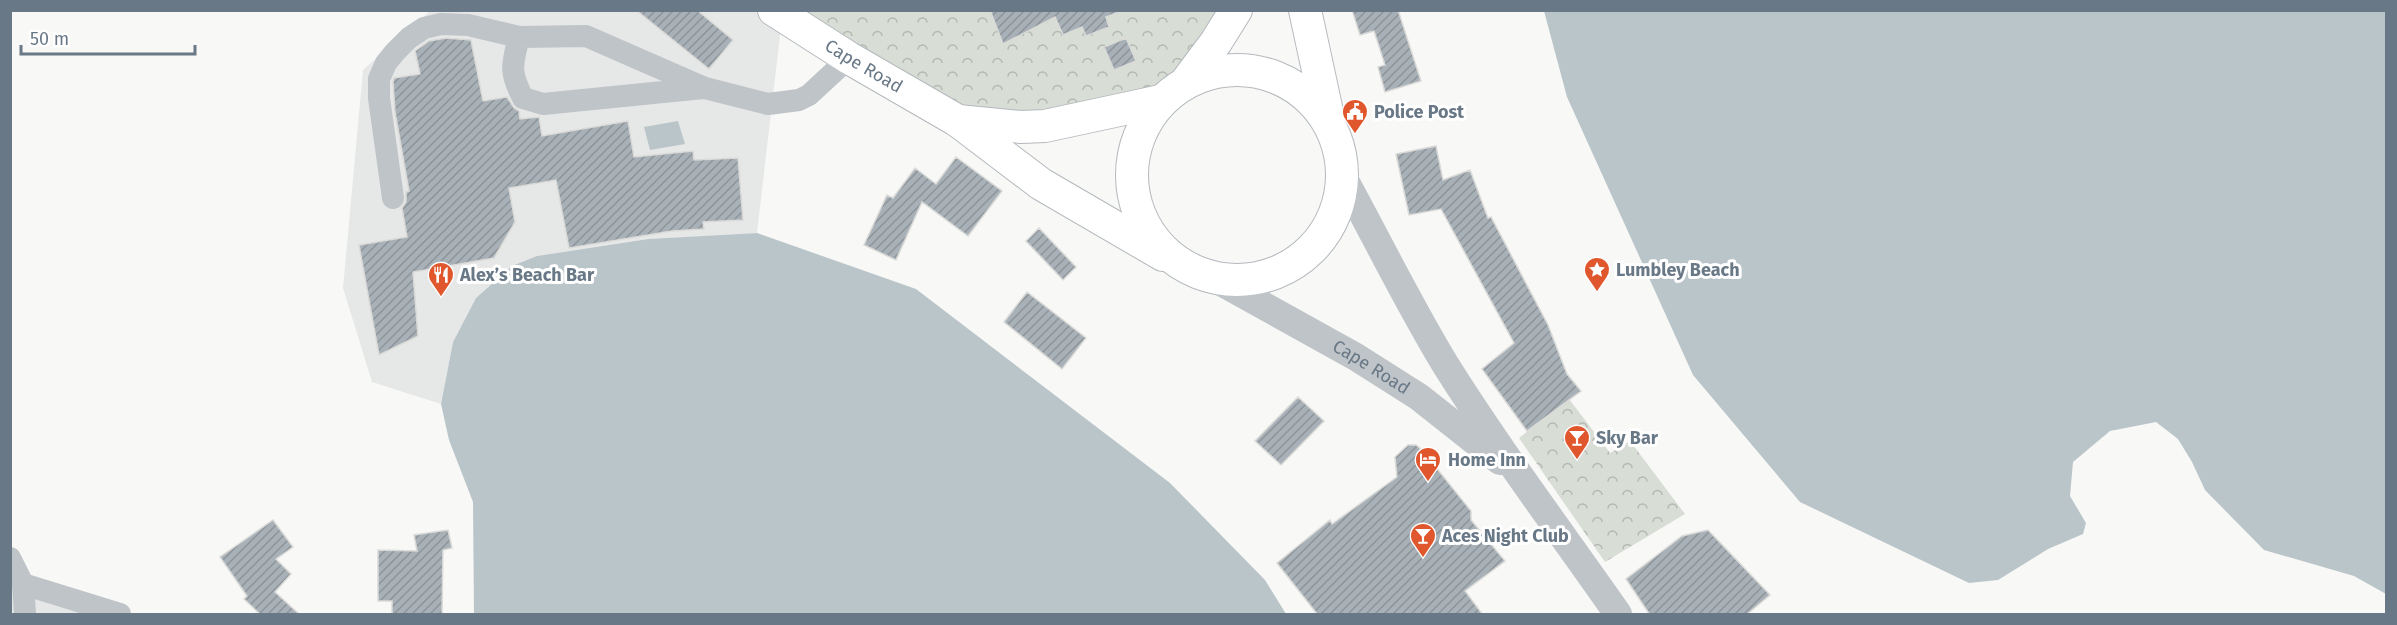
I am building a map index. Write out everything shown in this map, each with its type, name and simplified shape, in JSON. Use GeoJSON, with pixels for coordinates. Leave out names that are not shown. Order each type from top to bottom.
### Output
{"type":"FeatureCollection","features":[{"type":"Feature","properties":{"kind":"main road","name":"Cape Road"},"geometry":{"type":"LineString","coordinates":[[774,10],[849,58],[958,121],[1041,184],[1175,261]]}},
{"type":"Feature","properties":{"kind":"main road"},"geometry":{"type":"LineString","coordinates":[[1236,10],[1216,42],[1186,82],[1161,101],[1143,125],[1133,153],[1132,183],[1138,212],[1153,238],[1175,261],[1212,277],[1250,280],[1286,269],[1316,246],[1336,214],[1343,177],[1340,150],[1330,124],[1305,10]]}},
{"type":"Feature","properties":{"kind":"main road"},"geometry":{"type":"LineString","coordinates":[[1186,82],[1226,70],[1267,74],[1303,93],[1330,124]]}},
{"type":"Feature","properties":{"kind":"main road"},"geometry":{"type":"LineString","coordinates":[[958,121],[1021,127],[1045,126],[1161,101]]}},
{"type":"Feature","properties":{"kind":"street"},"geometry":{"type":"LineString","coordinates":[[393,198],[379,98],[379,79],[386,63],[409,38],[424,28],[441,24],[468,25],[519,36],[586,36],[705,88],[768,104],[799,100],[809,95],[849,58]]}},
{"type":"Feature","properties":{"kind":"street"},"geometry":{"type":"LineString","coordinates":[[519,36],[512,67],[515,82],[523,98],[543,104],[705,88]]}},
{"type":"Feature","properties":{"kind":"street","name":"Cape Road"},"geometry":{"type":"LineString","coordinates":[[1343,177],[1444,362],[1519,477],[1590,572],[1618,615]]}},
{"type":"Feature","properties":{"kind":"street","name":"Cape Road"},"geometry":{"type":"LineString","coordinates":[[1212,277],[1356,357],[1419,397],[1519,477]]}},
{"type":"Feature","properties":{"kind":"street"},"geometry":{"type":"LineString","coordinates":[[1419,397],[1444,362]]}},
{"type":"Feature","properties":{"kind":"street"},"geometry":{"type":"LineString","coordinates":[[10,558],[23,584],[25,615]]}},
{"type":"Feature","properties":{"kind":"street"},"geometry":{"type":"LineString","coordinates":[[23,584],[120,615]]}},
{"type":"Feature","properties":{"kind":"shaded area"},"geometry":{"type":"Polygon","coordinates":[[[774,10],[782,18],[757,233],[648,239],[537,256],[512,266],[476,298],[453,342],[441,404],[372,382],[343,288],[363,70],[430,11],[774,10]]]}},
{"type":"Feature","properties":{"kind":"shaded area"},"geometry":{"type":"Polygon","coordinates":[[[1544,11],[2386,11],[2386,594],[2354,576],[2264,550],[2205,490],[2178,439],[2156,422],[2110,431],[2073,462],[2070,496],[2086,523],[2083,534],[2048,549],[1998,580],[1969,583],[1800,502],[1693,375],[1567,97],[1544,11]]]}},
{"type":"Feature","properties":{"kind":"shaded area"},"geometry":{"type":"Polygon","coordinates":[[[678,121],[685,144],[650,150],[644,127],[678,121]]]}},
{"type":"Feature","properties":{"kind":"shaded area"},"geometry":{"type":"Polygon","coordinates":[[[757,233],[916,289],[1170,483],[1265,580],[1286,614],[474,614],[473,502],[449,440],[441,404],[453,342],[476,298],[512,266],[537,256],[648,239],[757,233]]]}},
{"type":"Feature","properties":{"kind":"shaded area"},"geometry":{"type":"Polygon","coordinates":[[[10,558],[23,584],[120,614],[11,614],[10,558]]]}},
{"type":"Feature","properties":{"kind":"green space"},"geometry":{"type":"Polygon","coordinates":[[[792,11],[1234,11],[1165,90],[1035,121],[926,96],[792,11]]]}},
{"type":"Feature","properties":{"kind":"green space"},"geometry":{"type":"Polygon","coordinates":[[[1569,399],[1610,453],[1630,441],[1685,514],[1605,562],[1519,438],[1569,399]]]}},
{"type":"Feature","properties":{"kind":"building"},"geometry":{"type":"Polygon","coordinates":[[[636,10],[697,10],[733,40],[709,69],[636,10]]]}},
{"type":"Feature","properties":{"kind":"building"},"geometry":{"type":"Polygon","coordinates":[[[990,10],[1122,11],[1106,17],[1109,27],[1086,36],[1082,27],[1063,35],[1055,17],[1003,44],[990,10]]]}},
{"type":"Feature","properties":{"kind":"building"},"geometry":{"type":"Polygon","coordinates":[[[1352,10],[1398,10],[1421,81],[1385,92],[1378,67],[1385,65],[1374,31],[1360,35],[1352,10]]]}},
{"type":"Feature","properties":{"kind":"building"},"geometry":{"type":"Polygon","coordinates":[[[446,38],[471,40],[483,101],[507,97],[514,108],[519,111],[520,119],[539,117],[542,136],[628,121],[634,157],[693,151],[694,160],[738,158],[743,220],[703,222],[704,229],[672,231],[569,248],[556,180],[509,188],[515,222],[494,258],[413,272],[418,336],[379,355],[359,245],[407,237],[402,208],[406,202],[406,192],[409,191],[395,112],[393,82],[394,78],[420,74],[415,51],[429,41],[446,38]]]}},
{"type":"Feature","properties":{"kind":"building"},"geometry":{"type":"Polygon","coordinates":[[[1126,38],[1136,61],[1114,70],[1104,47],[1126,38]]]}},
{"type":"Feature","properties":{"kind":"building"},"geometry":{"type":"Polygon","coordinates":[[[1436,146],[1443,180],[1470,170],[1488,218],[1491,217],[1548,325],[1567,374],[1581,391],[1527,431],[1482,369],[1514,343],[1441,209],[1409,215],[1396,154],[1436,146]]]}},
{"type":"Feature","properties":{"kind":"building"},"geometry":{"type":"Polygon","coordinates":[[[956,157],[1002,191],[968,236],[922,202],[896,260],[864,245],[887,195],[893,198],[915,168],[936,184],[956,157]]]}},
{"type":"Feature","properties":{"kind":"building"},"geometry":{"type":"Polygon","coordinates":[[[1039,228],[1076,267],[1063,280],[1026,241],[1039,228]]]}},
{"type":"Feature","properties":{"kind":"building"},"geometry":{"type":"Polygon","coordinates":[[[1027,292],[1086,338],[1062,369],[1004,322],[1027,292]]]}},
{"type":"Feature","properties":{"kind":"building"},"geometry":{"type":"Polygon","coordinates":[[[1298,397],[1324,421],[1281,465],[1255,441],[1298,397]]]}},
{"type":"Feature","properties":{"kind":"building"},"geometry":{"type":"Polygon","coordinates":[[[1408,445],[1416,445],[1422,450],[1471,511],[1471,520],[1505,561],[1465,591],[1483,615],[1318,615],[1277,563],[1330,520],[1332,524],[1397,477],[1395,457],[1408,445]]]}},
{"type":"Feature","properties":{"kind":"building"},"geometry":{"type":"Polygon","coordinates":[[[273,520],[293,547],[276,559],[291,574],[275,592],[300,615],[261,615],[244,599],[247,596],[220,557],[273,520]]]}},
{"type":"Feature","properties":{"kind":"building"},"geometry":{"type":"Polygon","coordinates":[[[448,530],[452,548],[443,550],[442,615],[392,615],[392,601],[378,601],[378,550],[417,551],[414,535],[448,530]]]}},
{"type":"Feature","properties":{"kind":"building"},"geometry":{"type":"Polygon","coordinates":[[[1708,530],[1770,595],[1746,615],[1650,615],[1626,579],[1682,536],[1708,530]]]}},
{"type":"Feature","properties":{"kind":"place","name":"Police Post"},"geometry":{"type":"Point","coordinates":[1355,135]}},
{"type":"Feature","properties":{"kind":"place","name":"Lumbley Beach"},"geometry":{"type":"Point","coordinates":[1597,293]}},
{"type":"Feature","properties":{"kind":"place","name":"Alex’s Beach Bar"},"geometry":{"type":"Point","coordinates":[441,298]}},
{"type":"Feature","properties":{"kind":"place","name":"Sky Bar"},"geometry":{"type":"Point","coordinates":[1577,461]}},
{"type":"Feature","properties":{"kind":"place","name":"Home Inn"},"geometry":{"type":"Point","coordinates":[1428,483]}},
{"type":"Feature","properties":{"kind":"place","name":"Aces Night Club"},"geometry":{"type":"Point","coordinates":[1423,559]}}]}
